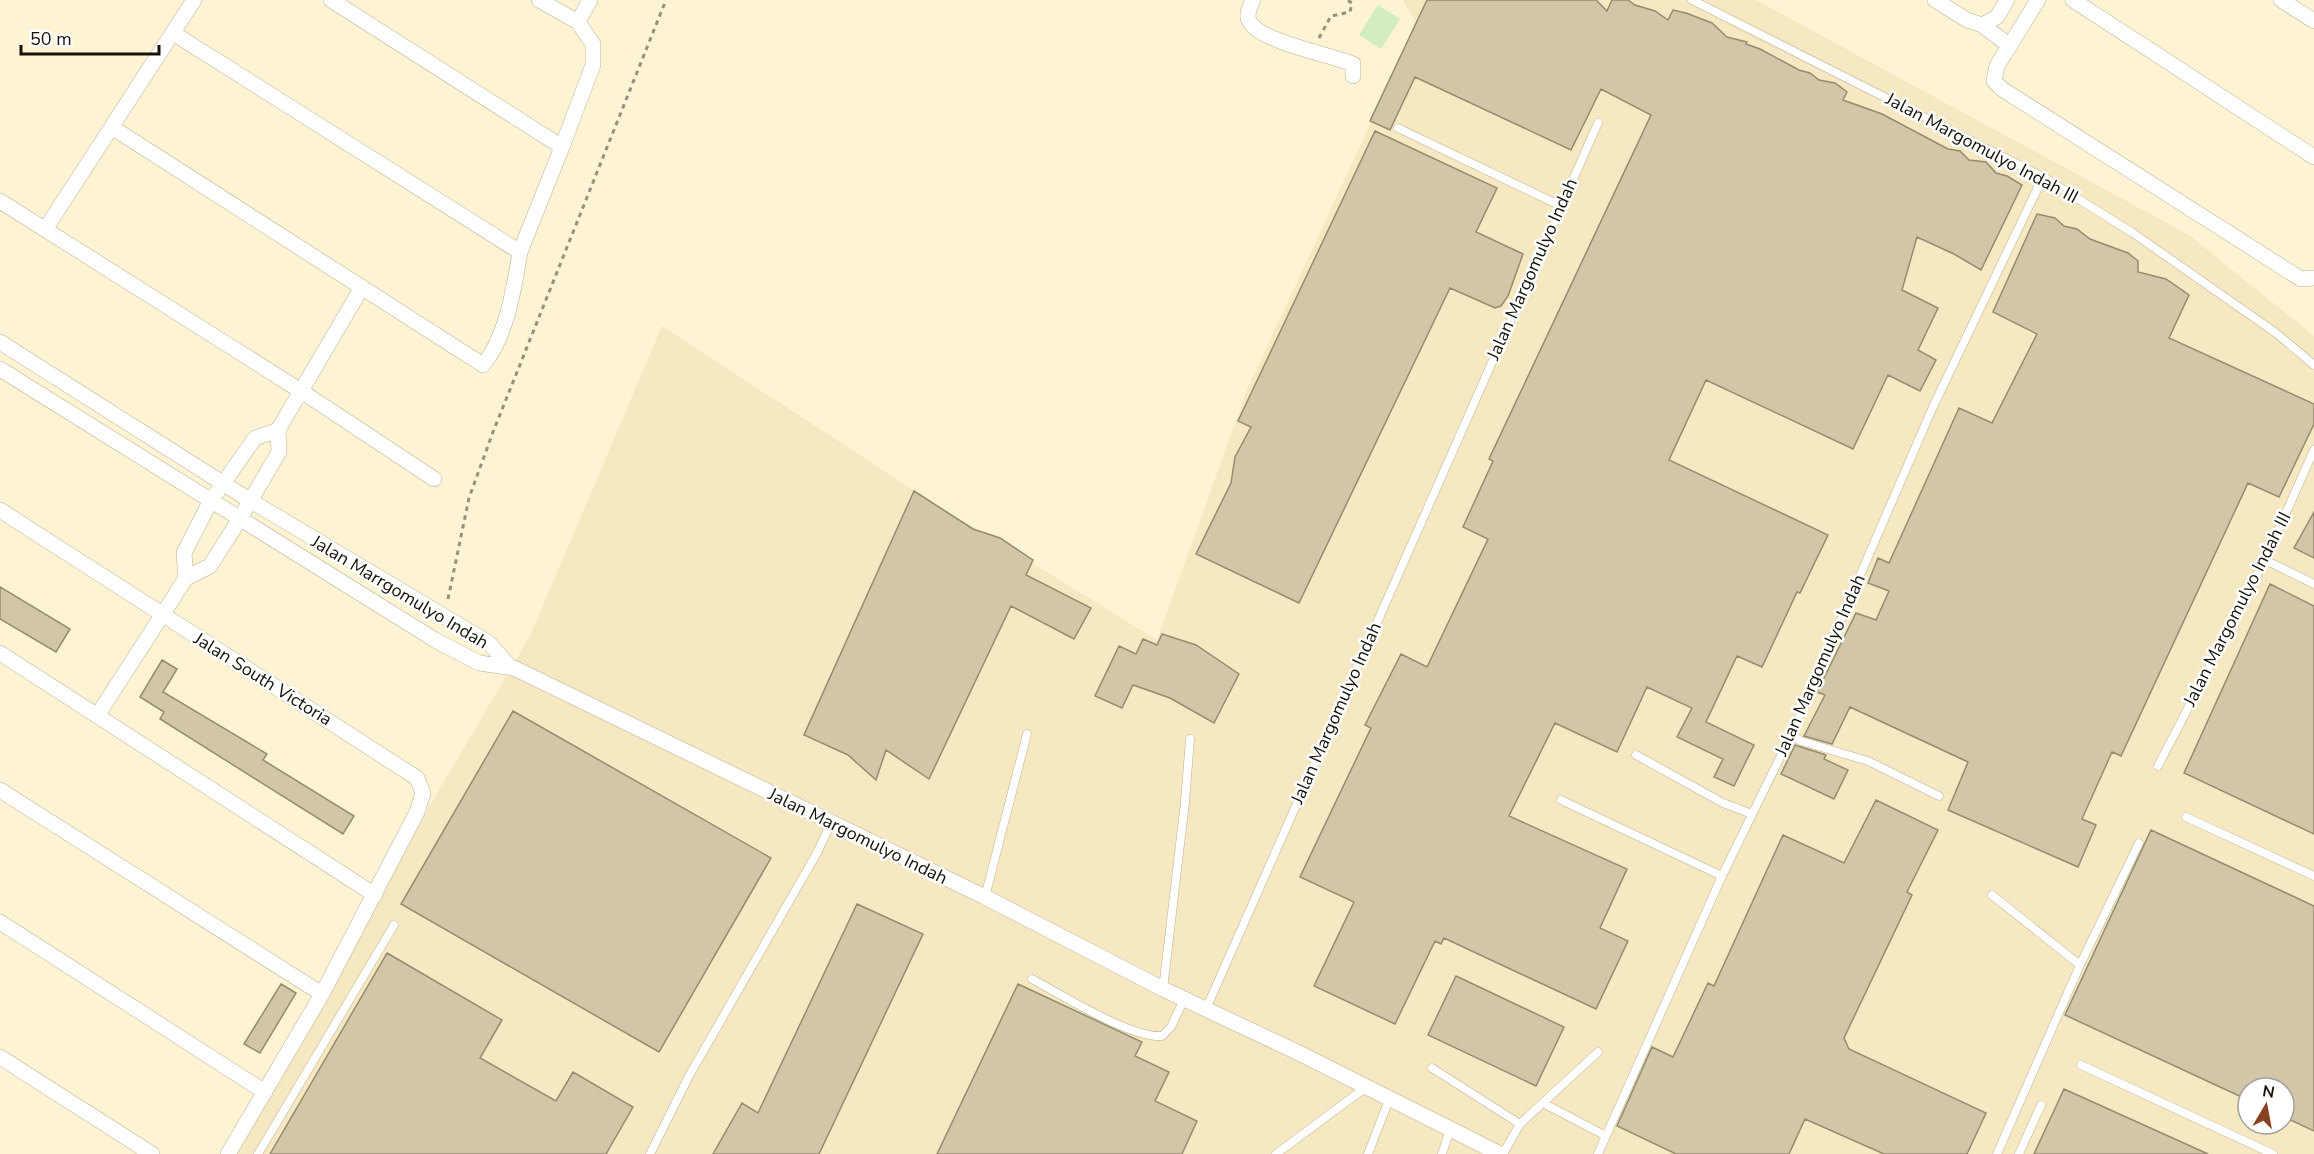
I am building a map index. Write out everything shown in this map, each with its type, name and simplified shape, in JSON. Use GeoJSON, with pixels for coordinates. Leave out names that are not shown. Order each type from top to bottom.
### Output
{"type":"FeatureCollection","features":[{"type":"Feature","properties":{"kind":"street"},"geometry":{"type":"LineString","coordinates":[[45,228],[194,0]]}},
{"type":"Feature","properties":{"kind":"street"},"geometry":{"type":"LineString","coordinates":[[331,0],[562,147]]}},
{"type":"Feature","properties":{"kind":"street"},"geometry":{"type":"LineString","coordinates":[[112,128],[483,365],[492,353],[514,289],[520,252],[593,64],[593,44],[578,22],[539,0]]}},
{"type":"Feature","properties":{"kind":"street"},"geometry":{"type":"LineString","coordinates":[[578,22],[590,0]]}},
{"type":"Feature","properties":{"kind":"street"},"geometry":{"type":"LineString","coordinates":[[1253,0],[1247,15],[1250,23],[1262,33],[1353,64],[1353,76]]}},
{"type":"Feature","properties":{"kind":"street"},"geometry":{"type":"LineString","coordinates":[[1935,0],[1967,20],[1982,25],[2010,46]]}},
{"type":"Feature","properties":{"kind":"street"},"geometry":{"type":"LineString","coordinates":[[1982,25],[1996,17],[2007,0]]}},
{"type":"Feature","properties":{"kind":"street"},"geometry":{"type":"LineString","coordinates":[[2038,0],[1997,66],[1994,81],[2002,89],[2301,279],[2314,278]]}},
{"type":"Feature","properties":{"kind":"street"},"geometry":{"type":"LineString","coordinates":[[2073,0],[2314,157]]}},
{"type":"Feature","properties":{"kind":"street"},"geometry":{"type":"LineString","coordinates":[[2281,0],[2314,21]]}},
{"type":"Feature","properties":{"kind":"street"},"geometry":{"type":"LineString","coordinates":[[173,33],[520,252]]}},
{"type":"Feature","properties":{"kind":"street"},"geometry":{"type":"LineString","coordinates":[[0,201],[301,391],[434,479]]}},
{"type":"Feature","properties":{"kind":"street"},"geometry":{"type":"LineString","coordinates":[[97,716],[186,578],[210,566],[251,501],[279,452],[278,430],[361,289]]}},
{"type":"Feature","properties":{"kind":"street","name":"Jalan Marrgomulyo Indah"},"geometry":{"type":"LineString","coordinates":[[0,342],[251,501],[444,619],[489,643],[509,666]]}},
{"type":"Feature","properties":{"kind":"street","name":"Jalan Marrgomulyo Indah"},"geometry":{"type":"LineString","coordinates":[[0,369],[210,502],[435,640],[479,663],[509,666]]}},
{"type":"Feature","properties":{"kind":"street"},"geometry":{"type":"LineString","coordinates":[[186,578],[184,553],[210,502],[255,438],[278,430]]}},
{"type":"Feature","properties":{"kind":"street","name":"Jalan South Victoria"},"geometry":{"type":"LineString","coordinates":[[0,510],[417,778],[423,793],[417,812],[322,994],[228,1154]]}},
{"type":"Feature","properties":{"kind":"street"},"geometry":{"type":"LineString","coordinates":[[0,653],[375,895]]}},
{"type":"Feature","properties":{"kind":"street","name":"Jalan Margomulyo Indah"},"geometry":{"type":"LineString","coordinates":[[509,666],[985,897],[1162,989],[1501,1154]]}},
{"type":"Feature","properties":{"kind":"street"},"geometry":{"type":"LineString","coordinates":[[0,790],[322,994]]}},
{"type":"Feature","properties":{"kind":"street"},"geometry":{"type":"LineString","coordinates":[[0,922],[265,1092]]}},
{"type":"Feature","properties":{"kind":"street"},"geometry":{"type":"LineString","coordinates":[[0,1057],[152,1154]]}},
{"type":"Feature","properties":{"kind":"lane","name":"Jalan Margomulyo Indah III"},"geometry":{"type":"LineString","coordinates":[[1692,0],[2043,177],[2133,233],[2276,333],[2314,365]]}},
{"type":"Feature","properties":{"kind":"lane","name":"Jalan Margomulyo Indah"},"geometry":{"type":"LineString","coordinates":[[1206,1009],[1559,205],[1598,123]]}},
{"type":"Feature","properties":{"kind":"lane"},"geometry":{"type":"LineString","coordinates":[[1398,128],[1559,205]]}},
{"type":"Feature","properties":{"kind":"lane","name":"Jalan Margomulyo Indah"},"geometry":{"type":"LineString","coordinates":[[1598,1154],[1722,876],[1791,735],[1932,409],[2043,177]]}},
{"type":"Feature","properties":{"kind":"lane","name":"Jalan Margomulyo Indah III"},"geometry":{"type":"LineString","coordinates":[[2158,766],[2265,560],[2314,450]]}},
{"type":"Feature","properties":{"kind":"lane"},"geometry":{"type":"LineString","coordinates":[[2265,560],[2314,584]]}},
{"type":"Feature","properties":{"kind":"lane"},"geometry":{"type":"LineString","coordinates":[[985,897],[1027,734]]}},
{"type":"Feature","properties":{"kind":"lane"},"geometry":{"type":"LineString","coordinates":[[1791,735],[1801,741],[1868,761],[1939,796]]}},
{"type":"Feature","properties":{"kind":"lane"},"geometry":{"type":"LineString","coordinates":[[1162,989],[1185,802],[1190,739]]}},
{"type":"Feature","properties":{"kind":"lane"},"geometry":{"type":"LineString","coordinates":[[1636,755],[1723,803],[1752,814]]}},
{"type":"Feature","properties":{"kind":"lane"},"geometry":{"type":"LineString","coordinates":[[1561,800],[1722,876]]}},
{"type":"Feature","properties":{"kind":"lane"},"geometry":{"type":"LineString","coordinates":[[2186,817],[2314,876]]}},
{"type":"Feature","properties":{"kind":"lane"},"geometry":{"type":"LineString","coordinates":[[650,1154],[689,1076],[817,853],[831,823]]}},
{"type":"Feature","properties":{"kind":"lane"},"geometry":{"type":"LineString","coordinates":[[1997,1154],[2080,965],[2139,843]]}},
{"type":"Feature","properties":{"kind":"lane"},"geometry":{"type":"LineString","coordinates":[[1992,895],[2080,965]]}},
{"type":"Feature","properties":{"kind":"lane"},"geometry":{"type":"LineString","coordinates":[[258,1154],[394,925]]}},
{"type":"Feature","properties":{"kind":"lane"},"geometry":{"type":"LineString","coordinates":[[1032,980],[1133,1031],[1153,1037],[1162,1036],[1171,1027],[1184,999]]}},
{"type":"Feature","properties":{"kind":"lane"},"geometry":{"type":"LineString","coordinates":[[1501,1154],[1520,1124],[1598,1052]]}},
{"type":"Feature","properties":{"kind":"lane"},"geometry":{"type":"LineString","coordinates":[[2081,1065],[2273,1154]]}},
{"type":"Feature","properties":{"kind":"lane"},"geometry":{"type":"LineString","coordinates":[[1432,1068],[1520,1124]]}},
{"type":"Feature","properties":{"kind":"lane"},"geometry":{"type":"LineString","coordinates":[[1276,1154],[1365,1088]]}},
{"type":"Feature","properties":{"kind":"lane"},"geometry":{"type":"LineString","coordinates":[[1368,1154],[1389,1100]]}},
{"type":"Feature","properties":{"kind":"lane"},"geometry":{"type":"LineString","coordinates":[[1543,1103],[1606,1136]]}},
{"type":"Feature","properties":{"kind":"lane"},"geometry":{"type":"LineString","coordinates":[[2019,1154],[2041,1105]]}},
{"type":"Feature","properties":{"kind":"lane"},"geometry":{"type":"LineString","coordinates":[[1442,1154],[1450,1130]]}},
{"type":"Feature","properties":{"kind":"path"},"geometry":{"type":"LineString","coordinates":[[444,619],[469,498],[666,0]]}},
{"type":"Feature","properties":{"kind":"path"},"geometry":{"type":"LineString","coordinates":[[1313,50],[1331,16],[1350,12],[1352,3],[1347,0]]}},
{"type":"Feature","properties":{"kind":"shaded area"},"geometry":{"type":"Polygon","coordinates":[[[1403,0],[1756,0],[2189,235],[2314,336],[2314,1154],[224,1154],[530,636],[662,326],[910,488],[1157,640],[1247,390],[1417,23],[1403,0]]]}},
{"type":"Feature","properties":{"kind":"green space"},"geometry":{"type":"Polygon","coordinates":[[[1378,5],[1400,19],[1381,49],[1359,35],[1378,5]]]}},
{"type":"Feature","properties":{"kind":"building"},"geometry":{"type":"Polygon","coordinates":[[[1427,0],[1596,0],[1607,11],[1612,0],[1628,0],[1635,5],[1655,11],[1668,20],[1673,10],[1686,13],[1712,23],[1727,37],[1747,42],[1746,44],[1799,70],[1810,73],[1819,80],[1835,83],[1847,92],[1843,100],[1882,114],[1948,149],[1960,151],[1969,160],[1986,162],[1996,173],[2007,176],[2022,185],[1981,270],[1954,254],[1917,237],[1902,290],[1938,308],[1918,350],[1936,360],[1920,391],[1888,375],[1853,449],[1706,380],[1669,460],[1828,535],[1800,593],[1797,592],[1762,667],[1737,656],[1706,722],[1754,745],[1734,786],[1714,777],[1723,759],[1677,737],[1692,708],[1647,687],[1617,752],[1555,723],[1509,816],[1627,869],[1600,928],[1628,941],[1596,1009],[1444,938],[1441,944],[1435,941],[1395,1024],[1314,986],[1354,902],[1300,877],[1371,728],[1365,725],[1401,654],[1427,667],[1488,539],[1463,527],[1493,461],[1489,459],[1651,115],[1601,89],[1571,150],[1415,77],[1390,130],[1370,121],[1427,0]]]}},
{"type":"Feature","properties":{"kind":"building"},"geometry":{"type":"Polygon","coordinates":[[[1375,131],[1497,188],[1476,232],[1523,254],[1508,296],[1501,306],[1495,308],[1450,288],[1299,603],[1196,554],[1231,483],[1235,457],[1251,427],[1238,421],[1375,131]]]}},
{"type":"Feature","properties":{"kind":"building"},"geometry":{"type":"Polygon","coordinates":[[[2037,214],[2055,218],[2064,226],[2077,229],[2090,239],[2128,253],[2138,261],[2138,272],[2166,279],[2189,295],[2169,338],[2314,404],[2314,424],[2279,497],[2248,483],[2121,756],[2112,752],[2082,819],[2096,825],[2078,867],[1948,810],[1968,762],[1850,707],[1832,744],[1804,736],[1825,695],[1817,692],[1856,613],[1876,620],[1889,591],[1868,583],[1878,558],[1889,563],[1959,408],[1992,423],[2037,334],[1993,312],[2037,214]]]}},
{"type":"Feature","properties":{"kind":"building"},"geometry":{"type":"Polygon","coordinates":[[[914,491],[973,529],[1000,538],[1033,560],[1026,575],[1091,608],[1074,639],[1011,606],[929,779],[886,750],[876,780],[848,755],[804,735],[914,491]]]}},
{"type":"Feature","properties":{"kind":"building"},"geometry":{"type":"Polygon","coordinates":[[[2314,512],[2314,558],[2294,548],[2314,512]]]}},
{"type":"Feature","properties":{"kind":"building"},"geometry":{"type":"Polygon","coordinates":[[[2270,584],[2314,606],[2314,834],[2184,773],[2270,584]]]}},
{"type":"Feature","properties":{"kind":"building"},"geometry":{"type":"Polygon","coordinates":[[[0,587],[70,629],[56,652],[0,619],[0,587]]]}},
{"type":"Feature","properties":{"kind":"building"},"geometry":{"type":"Polygon","coordinates":[[[1162,634],[1196,645],[1239,674],[1214,723],[1170,698],[1133,685],[1122,708],[1095,696],[1119,646],[1136,654],[1143,639],[1157,645],[1162,634]]]}},
{"type":"Feature","properties":{"kind":"building"},"geometry":{"type":"Polygon","coordinates":[[[162,660],[177,669],[163,692],[267,754],[263,760],[354,816],[343,834],[160,719],[164,712],[140,697],[162,660]]]}},
{"type":"Feature","properties":{"kind":"building"},"geometry":{"type":"Polygon","coordinates":[[[513,711],[771,858],[659,1052],[401,904],[513,711]]]}},
{"type":"Feature","properties":{"kind":"building"},"geometry":{"type":"Polygon","coordinates":[[[1795,745],[1826,755],[1824,759],[1848,770],[1834,799],[1781,774],[1795,745]]]}},
{"type":"Feature","properties":{"kind":"building"},"geometry":{"type":"Polygon","coordinates":[[[1876,800],[1938,830],[1907,892],[1912,895],[1844,1038],[1849,1049],[1986,1113],[1967,1154],[1884,1154],[1805,1119],[1789,1154],[1676,1154],[1617,1126],[1652,1047],[1673,1057],[1708,983],[1714,986],[1783,835],[1844,863],[1876,800]]]}},
{"type":"Feature","properties":{"kind":"building"},"geometry":{"type":"Polygon","coordinates":[[[2151,830],[2314,906],[2314,1131],[2296,1123],[2296,1076],[2236,1076],[2236,1094],[2065,1015],[2151,830]]]}},
{"type":"Feature","properties":{"kind":"building"},"geometry":{"type":"Polygon","coordinates":[[[857,904],[923,934],[819,1154],[713,1154],[742,1103],[758,1113],[857,904]]]}},
{"type":"Feature","properties":{"kind":"building"},"geometry":{"type":"Polygon","coordinates":[[[387,953],[502,1020],[480,1058],[556,1101],[573,1072],[633,1107],[606,1154],[270,1154],[387,953]]]}},
{"type":"Feature","properties":{"kind":"building"},"geometry":{"type":"Polygon","coordinates":[[[1456,976],[1564,1027],[1536,1086],[1428,1035],[1456,976]]]}},
{"type":"Feature","properties":{"kind":"building"},"geometry":{"type":"Polygon","coordinates":[[[281,984],[296,993],[260,1053],[244,1044],[281,984]]]}},
{"type":"Feature","properties":{"kind":"building"},"geometry":{"type":"Polygon","coordinates":[[[1018,984],[1142,1042],[1135,1056],[1169,1072],[1155,1101],[1197,1121],[1182,1154],[937,1154],[1018,984]]]}},
{"type":"Feature","properties":{"kind":"building"},"geometry":{"type":"Polygon","coordinates":[[[2064,1089],[2208,1154],[2034,1154],[2064,1089]]]}}]}
